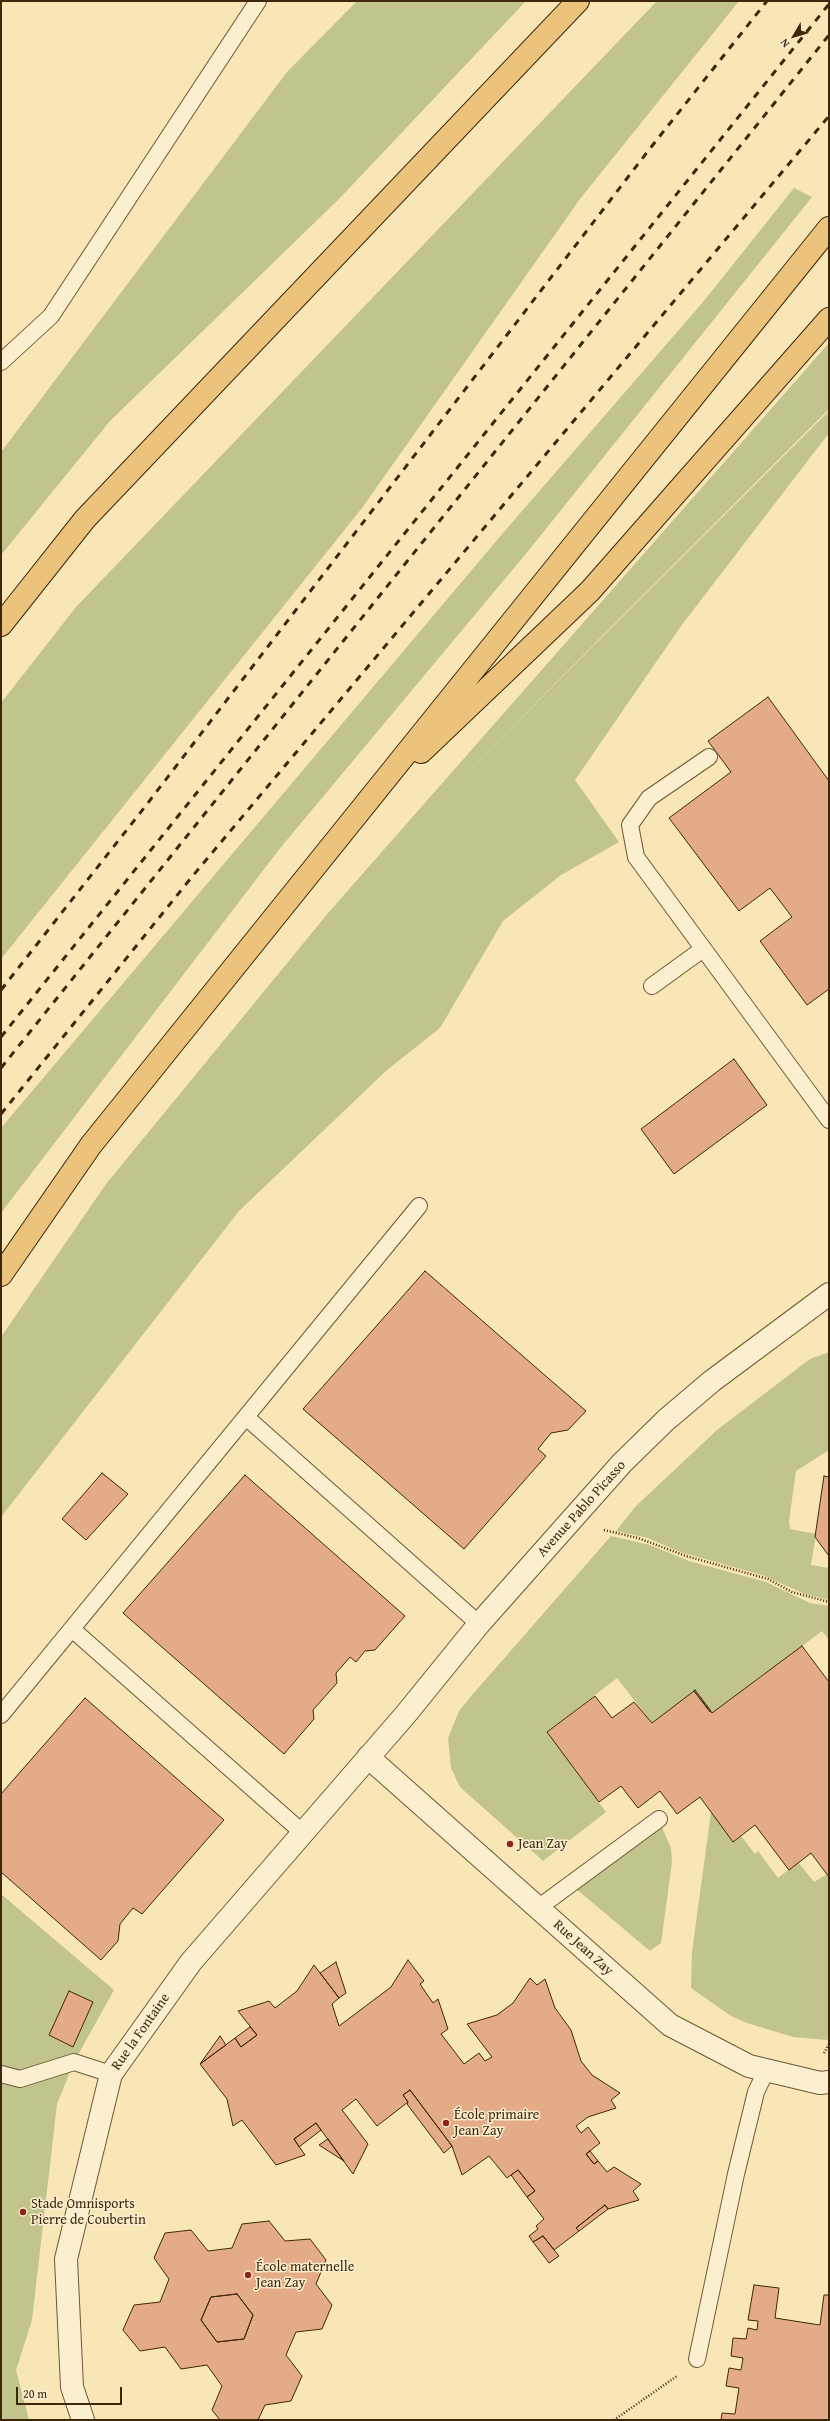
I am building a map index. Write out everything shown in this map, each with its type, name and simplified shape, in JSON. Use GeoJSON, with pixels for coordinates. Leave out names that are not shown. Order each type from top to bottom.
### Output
{"type":"FeatureCollection","features":[{"type":"Feature","properties":{"kind":"highway"},"geometry":{"type":"LineString","coordinates":[[1,625],[85,520],[578,1]]}},
{"type":"Feature","properties":{"kind":"highway"},"geometry":{"type":"LineString","coordinates":[[1,1275],[91,1145],[829,228]]}},
{"type":"Feature","properties":{"kind":"highway"},"geometry":{"type":"LineString","coordinates":[[356,814],[590,591],[829,318]]}},
{"type":"Feature","properties":{"kind":"street","name":"Avenue Pablo Picasso"},"geometry":{"type":"LineString","coordinates":[[368,1757],[479,1624],[622,1463],[666,1420],[712,1381],[829,1294]]}},
{"type":"Feature","properties":{"kind":"street","name":"Rue la Fontaine"},"geometry":{"type":"LineString","coordinates":[[83,2420],[72,2387],[66,2259],[111,2074],[192,1962],[368,1757]]}},
{"type":"Feature","properties":{"kind":"street","name":"Rue Jean Zay"},"geometry":{"type":"LineString","coordinates":[[368,1757],[670,2025],[749,2066],[820,2083],[829,2082]]}},
{"type":"Feature","properties":{"kind":"lane"},"geometry":{"type":"LineString","coordinates":[[1,362],[51,316],[258,1]]}},
{"type":"Feature","properties":{"kind":"lane"},"geometry":{"type":"LineString","coordinates":[[709,757],[649,798],[630,825],[636,857],[829,1120]]}},
{"type":"Feature","properties":{"kind":"lane"},"geometry":{"type":"LineString","coordinates":[[652,986],[703,949]]}},
{"type":"Feature","properties":{"kind":"lane"},"geometry":{"type":"LineString","coordinates":[[1,1715],[419,1206]]}},
{"type":"Feature","properties":{"kind":"lane"},"geometry":{"type":"LineString","coordinates":[[246,1417],[479,1624]]}},
{"type":"Feature","properties":{"kind":"lane"},"geometry":{"type":"LineString","coordinates":[[72,1629],[303,1833]]}},
{"type":"Feature","properties":{"kind":"lane"},"geometry":{"type":"LineString","coordinates":[[538,1908],[659,1819]]}},
{"type":"Feature","properties":{"kind":"lane"},"geometry":{"type":"LineString","coordinates":[[1,2074],[20,2079],[74,2062],[111,2074]]}},
{"type":"Feature","properties":{"kind":"lane"},"geometry":{"type":"LineString","coordinates":[[697,2359],[736,2174],[756,2092],[766,2070]]}},
{"type":"Feature","properties":{"kind":"path"},"geometry":{"type":"LineString","coordinates":[[573,1519],[613,1533],[638,1538],[686,1556],[768,1579],[792,1592],[829,1602]]}},
{"type":"Feature","properties":{"kind":"path"},"geometry":{"type":"LineString","coordinates":[[614,2420],[679,2375],[697,2359]]}},
{"type":"Feature","properties":{"kind":"green space"},"geometry":{"type":"Polygon","coordinates":[[[357,1],[526,1],[340,198],[110,421],[1,555],[1,452],[287,72],[357,1]]]}},
{"type":"Feature","properties":{"kind":"green space"},"geometry":{"type":"Polygon","coordinates":[[[657,1],[739,1],[580,199],[362,508],[1,959],[1,703],[76,607],[657,1]]]}},
{"type":"Feature","properties":{"kind":"green space"},"geometry":{"type":"Polygon","coordinates":[[[794,188],[812,197],[529,550],[281,847],[1,1213],[1,1128],[503,533],[703,302],[794,188]]]}},
{"type":"Feature","properties":{"kind":"green space"},"geometry":{"type":"Polygon","coordinates":[[[829,343],[829,409],[433,806],[829,411],[829,433],[681,626],[575,780],[619,842],[561,875],[503,921],[440,1028],[387,1070],[239,1211],[1,1517],[1,1337],[106,1184],[329,912],[829,343]]]}},
{"type":"Feature","properties":{"kind":"green space"},"geometry":{"type":"Polygon","coordinates":[[[829,1352],[829,1450],[796,1471],[789,1521],[790,1529],[816,1534],[811,1565],[829,1568],[829,1600],[805,1594],[762,1575],[680,1552],[648,1538],[616,1531],[635,1507],[717,1430],[810,1359],[829,1352]]]}},
{"type":"Feature","properties":{"kind":"green space"},"geometry":{"type":"Polygon","coordinates":[[[611,1536],[650,1545],[689,1561],[766,1582],[810,1603],[829,1606],[829,1640],[822,1631],[712,1713],[695,1690],[652,1723],[617,1678],[547,1732],[606,1812],[543,1861],[460,1787],[451,1768],[448,1738],[459,1711],[611,1536]]]}},
{"type":"Feature","properties":{"kind":"green space"},"geometry":{"type":"Polygon","coordinates":[[[711,1812],[733,1842],[741,1836],[755,1854],[758,1851],[778,1878],[798,1862],[814,1882],[827,1874],[829,1877],[829,2037],[827,2040],[793,2037],[747,2023],[731,2016],[691,1988],[692,1952],[711,1812]]]}},
{"type":"Feature","properties":{"kind":"green space"},"geometry":{"type":"Polygon","coordinates":[[[661,1825],[671,1848],[672,1862],[661,1943],[650,1951],[575,1888],[661,1825]]]}},
{"type":"Feature","properties":{"kind":"green space","name":"Stade Omnisports Pierre de Coubertin"},"geometry":{"type":"Polygon","coordinates":[[[1,1894],[114,1990],[74,2062],[57,2104],[32,2320],[16,2370],[29,2420],[1,2420],[1,1894]]]}},
{"type":"Feature","properties":{"kind":"building"},"geometry":{"type":"Polygon","coordinates":[[[768,697],[829,781],[829,989],[807,1005],[760,941],[792,917],[770,888],[739,911],[669,818],[731,772],[708,741],[768,697]]]}},
{"type":"Feature","properties":{"kind":"building"},"geometry":{"type":"Polygon","coordinates":[[[734,1059],[767,1105],[674,1174],[641,1129],[734,1059]]]}},
{"type":"Feature","properties":{"kind":"building"},"geometry":{"type":"Polygon","coordinates":[[[425,1271],[586,1411],[568,1430],[551,1433],[538,1449],[546,1456],[464,1549],[303,1409],[425,1271]]]}},
{"type":"Feature","properties":{"kind":"building"},"geometry":{"type":"Polygon","coordinates":[[[102,1473],[128,1494],[86,1540],[62,1519],[102,1473]]]}},
{"type":"Feature","properties":{"kind":"building"},"geometry":{"type":"Polygon","coordinates":[[[245,1475],[405,1616],[375,1650],[365,1651],[356,1662],[350,1657],[336,1673],[337,1683],[313,1710],[314,1719],[284,1754],[123,1613],[245,1475]]]}},
{"type":"Feature","properties":{"kind":"building"},"geometry":{"type":"Polygon","coordinates":[[[824,1476],[829,1477],[829,1556],[815,1537],[824,1476]]]}},
{"type":"Feature","properties":{"kind":"building"},"geometry":{"type":"Polygon","coordinates":[[[802,1646],[829,1682],[829,1877],[811,1853],[789,1870],[755,1825],[733,1842],[700,1797],[677,1814],[660,1791],[638,1808],[621,1786],[599,1802],[547,1732],[595,1696],[612,1718],[634,1702],[652,1723],[694,1691],[712,1713],[802,1646]]]}},
{"type":"Feature","properties":{"kind":"building"},"geometry":{"type":"Polygon","coordinates":[[[695,1690],[711,1711],[710,1712],[694,1691],[695,1690]]]}},
{"type":"Feature","properties":{"kind":"building"},"geometry":{"type":"Polygon","coordinates":[[[85,1698],[224,1820],[142,1914],[133,1908],[120,1924],[118,1941],[101,1960],[1,1872],[1,1794],[85,1698]]]}},
{"type":"Feature","properties":{"kind":"building"},"geometry":{"type":"Polygon","coordinates":[[[408,1960],[424,1981],[420,1984],[433,2003],[438,1999],[448,2029],[441,2034],[464,2064],[479,2053],[485,2061],[492,2057],[467,2024],[497,2015],[513,2003],[530,1978],[537,1985],[545,1979],[555,2008],[571,2030],[581,2061],[592,2075],[620,2093],[611,2100],[616,2108],[588,2117],[576,2126],[581,2133],[588,2127],[600,2143],[586,2154],[594,2164],[598,2161],[607,2172],[614,2167],[641,2184],[633,2191],[639,2200],[608,2209],[605,2205],[576,2228],[579,2231],[554,2250],[543,2236],[533,2242],[529,2236],[538,2229],[536,2226],[544,2219],[527,2197],[535,2191],[518,2170],[507,2178],[489,2156],[462,2175],[452,2146],[410,2090],[403,2095],[408,2102],[377,2126],[356,2099],[342,2110],[368,2144],[353,2174],[316,2123],[294,2139],[305,2155],[276,2165],[242,2120],[233,2126],[227,2099],[200,2064],[235,2038],[241,2047],[257,2035],[238,2011],[269,2001],[275,2008],[297,1991],[314,1965],[339,1998],[332,2004],[339,2026],[391,1987],[408,1960]]]}},
{"type":"Feature","properties":{"kind":"building"},"geometry":{"type":"Polygon","coordinates":[[[336,1962],[346,1993],[339,1998],[320,1973],[336,1962]]]}},
{"type":"Feature","properties":{"kind":"building"},"geometry":{"type":"Polygon","coordinates":[[[69,1991],[93,2002],[73,2047],[49,2035],[69,1991]]]}},
{"type":"Feature","properties":{"kind":"building"},"geometry":{"type":"Polygon","coordinates":[[[250,2027],[257,2035],[241,2047],[235,2038],[250,2027]]]}},
{"type":"Feature","properties":{"kind":"building"},"geometry":{"type":"Polygon","coordinates":[[[220,2036],[226,2045],[200,2064],[220,2036]]]}},
{"type":"Feature","properties":{"kind":"building"},"geometry":{"type":"Polygon","coordinates":[[[410,2090],[452,2146],[444,2153],[407,2104],[408,2102],[403,2095],[410,2090]]]}},
{"type":"Feature","properties":{"kind":"building"},"geometry":{"type":"Polygon","coordinates":[[[316,2123],[321,2130],[299,2147],[294,2139],[316,2123]]]}},
{"type":"Feature","properties":{"kind":"building"},"geometry":{"type":"Polygon","coordinates":[[[328,2139],[344,2161],[319,2145],[328,2139]]]}},
{"type":"Feature","properties":{"kind":"building"},"geometry":{"type":"Polygon","coordinates":[[[590,2151],[598,2161],[594,2164],[586,2154],[590,2151]]]}},
{"type":"Feature","properties":{"kind":"building"},"geometry":{"type":"Polygon","coordinates":[[[518,2170],[535,2191],[527,2197],[511,2175],[518,2170]]]}},
{"type":"Feature","properties":{"kind":"building"},"geometry":{"type":"Polygon","coordinates":[[[605,2205],[608,2209],[579,2231],[576,2228],[605,2205]]]}},
{"type":"Feature","properties":{"kind":"building"},"geometry":{"type":"Polygon","coordinates":[[[269,2221],[285,2241],[310,2239],[326,2260],[316,2284],[332,2305],[322,2329],[296,2332],[286,2355],[302,2376],[291,2401],[265,2405],[258,2420],[220,2420],[212,2410],[222,2386],[207,2365],[181,2369],[165,2347],[140,2351],[123,2330],[134,2305],[160,2302],[169,2279],[154,2258],[165,2233],[191,2230],[208,2251],[232,2248],[242,2224],[269,2221]],[[237,2294],[211,2297],[201,2320],[217,2342],[244,2339],[253,2315],[237,2294]]]}},
{"type":"Feature","properties":{"kind":"building"},"geometry":{"type":"Polygon","coordinates":[[[543,2236],[559,2256],[549,2263],[533,2242],[543,2236]]]}},
{"type":"Feature","properties":{"kind":"building"},"geometry":{"type":"Polygon","coordinates":[[[754,2285],[779,2288],[775,2318],[820,2325],[824,2295],[829,2295],[829,2420],[721,2420],[722,2413],[735,2414],[739,2388],[726,2386],[729,2368],[741,2370],[743,2358],[731,2356],[733,2338],[746,2339],[748,2328],[757,2330],[758,2321],[748,2320],[754,2285]]]}},
{"type":"Feature","properties":{"kind":"building"},"geometry":{"type":"Polygon","coordinates":[[[237,2294],[253,2315],[244,2339],[217,2342],[201,2320],[211,2297],[237,2294]]]}},
{"type":"Feature","properties":{"kind":"railway"},"geometry":{"type":"LineString","coordinates":[[1,990],[144,808],[648,151],[767,1]]}},
{"type":"Feature","properties":{"kind":"railway"},"geometry":{"type":"LineString","coordinates":[[1,1037],[829,4]]}},
{"type":"Feature","properties":{"kind":"railway"},"geometry":{"type":"LineString","coordinates":[[1,1068],[829,35]]}},
{"type":"Feature","properties":{"kind":"railway"},"geometry":{"type":"LineString","coordinates":[[1,1114],[191,878],[829,116]]}},
{"type":"Feature","properties":{"kind":"place","name":"Jean Zay"},"geometry":{"type":"Point","coordinates":[510,1844]}},
{"type":"Feature","properties":{"kind":"place","name":"École primaire Jean Zay"},"geometry":{"type":"Point","coordinates":[446,2123]}},
{"type":"Feature","properties":{"kind":"place","name":"Stade Omnisports Pierre de Coubertin"},"geometry":{"type":"Point","coordinates":[23,2212]}},
{"type":"Feature","properties":{"kind":"place","name":"École maternelle Jean Zay"},"geometry":{"type":"Point","coordinates":[248,2275]}}]}
